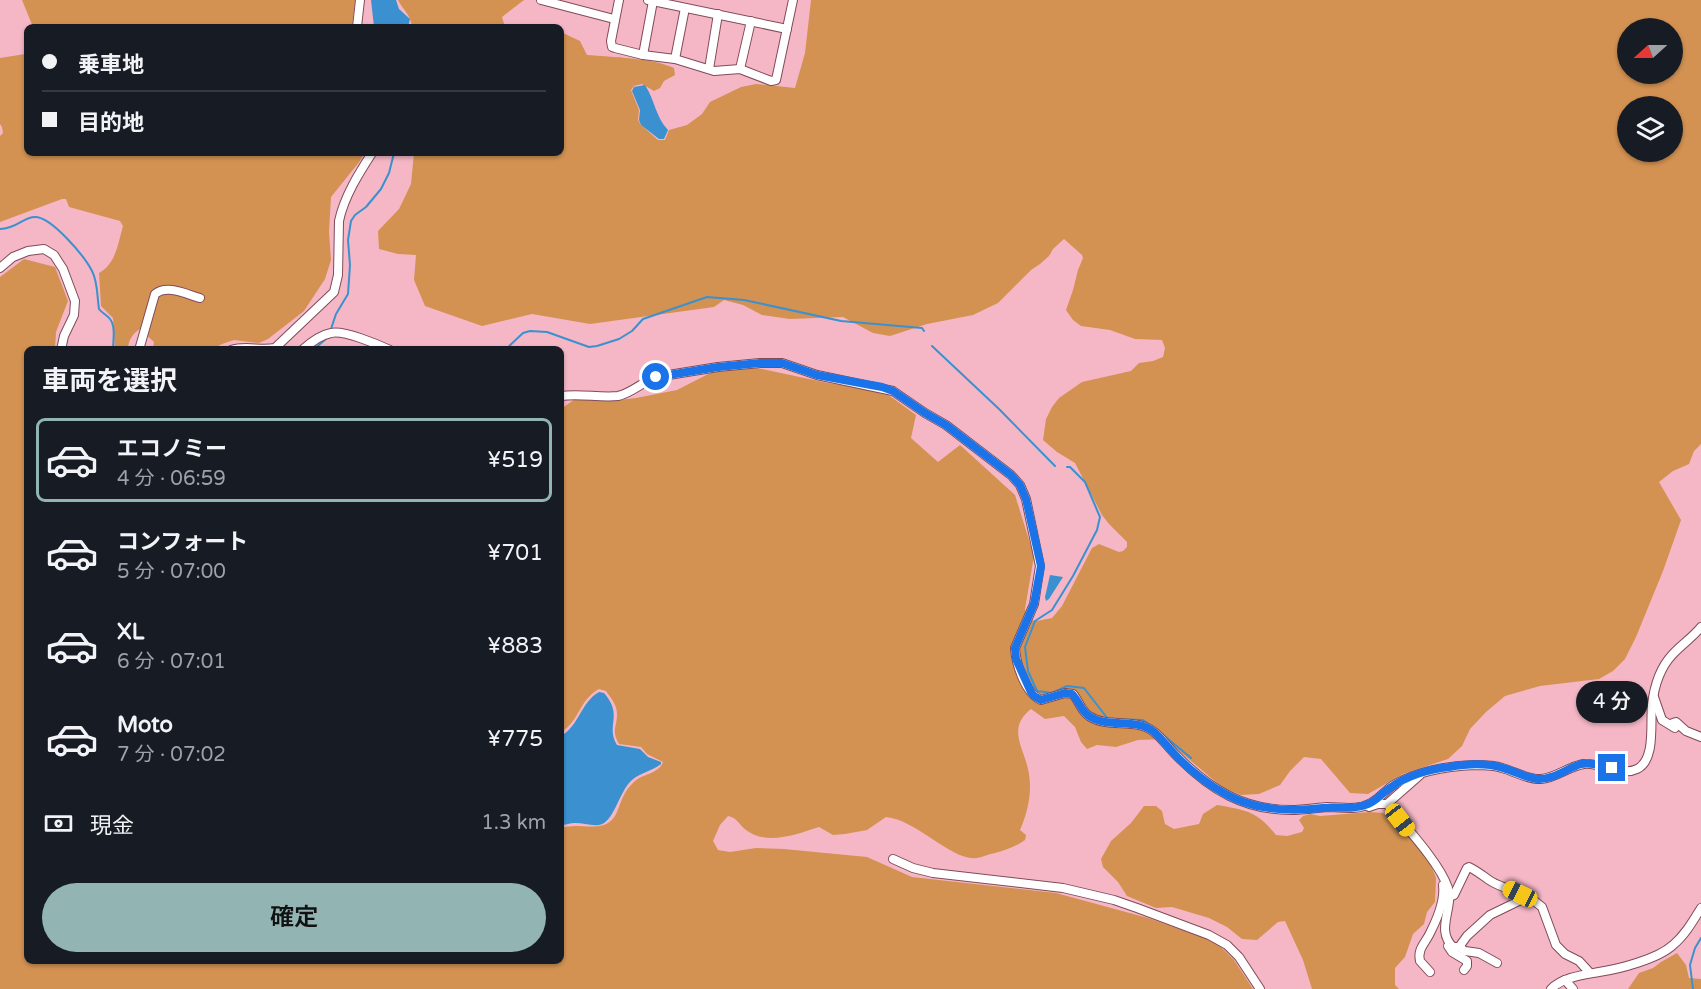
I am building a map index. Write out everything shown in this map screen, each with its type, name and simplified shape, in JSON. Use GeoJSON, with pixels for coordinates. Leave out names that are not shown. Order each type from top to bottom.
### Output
{"type":"FeatureCollection","features":[{"type":"Feature","properties":{"kind":"street"},"geometry":{"type":"LineString","coordinates":[[357,24],[360,0]]}},
{"type":"Feature","properties":{"kind":"street"},"geometry":{"type":"LineString","coordinates":[[541,0],[614,19]]}},
{"type":"Feature","properties":{"kind":"street"},"geometry":{"type":"LineString","coordinates":[[618,0],[612,47],[643,55],[675,59],[714,71],[740,69],[771,81],[776,80],[794,0]]}},
{"type":"Feature","properties":{"kind":"street"},"geometry":{"type":"LineString","coordinates":[[643,55],[650,0],[787,29]]}},
{"type":"Feature","properties":{"kind":"street"},"geometry":{"type":"LineString","coordinates":[[675,59],[685,8]]}},
{"type":"Feature","properties":{"kind":"street"},"geometry":{"type":"LineString","coordinates":[[709,69],[718,14]]}},
{"type":"Feature","properties":{"kind":"street"},"geometry":{"type":"LineString","coordinates":[[740,69],[751,21]]}},
{"type":"Feature","properties":{"kind":"street"},"geometry":{"type":"LineString","coordinates":[[277,346],[334,292],[338,275],[340,213],[370,156]]}},
{"type":"Feature","properties":{"kind":"street"},"geometry":{"type":"LineString","coordinates":[[0,268],[28,250],[44,249],[54,255],[63,269],[75,301],[74,315],[62,346]]}},
{"type":"Feature","properties":{"kind":"street"},"geometry":{"type":"LineString","coordinates":[[140,346],[158,291],[167,288],[200,298]]}},
{"type":"Feature","properties":{"kind":"street"},"geometry":{"type":"LineString","coordinates":[[307,346],[327,333],[334,332],[379,346]]}},
{"type":"Feature","properties":{"kind":"street"},"geometry":{"type":"LineString","coordinates":[[564,395],[618,396],[656,377],[760,363],[782,363],[817,375],[893,391],[946,425],[1011,475],[1020,485],[1026,499],[1041,566],[1034,604],[1015,648],[1015,653],[1022,674],[1034,696],[1041,700],[1065,693],[1072,694],[1083,711],[1091,717],[1108,722],[1146,727],[1206,782],[1223,794],[1264,808],[1288,810],[1360,807],[1371,803],[1390,787],[1407,778],[1452,766],[1501,767],[1540,779],[1583,764],[1596,764],[1628,771],[1638,769],[1645,763],[1648,756],[1652,707],[1663,668],[1701,627]]}},
{"type":"Feature","properties":{"kind":"street"},"geometry":{"type":"LineString","coordinates":[[1654,697],[1663,721],[1675,728],[1673,723],[1676,722],[1686,731],[1701,737]]}},
{"type":"Feature","properties":{"kind":"street"},"geometry":{"type":"LineString","coordinates":[[1360,807],[1387,804],[1423,774]]}},
{"type":"Feature","properties":{"kind":"street"},"geometry":{"type":"LineString","coordinates":[[1387,804],[1440,870],[1449,891],[1444,930],[1447,945],[1452,952],[1467,961],[1464,970]]}},
{"type":"Feature","properties":{"kind":"street"},"geometry":{"type":"LineString","coordinates":[[893,860],[933,873],[1063,888],[1137,908],[1209,935],[1227,945],[1239,957],[1260,989]]}},
{"type":"Feature","properties":{"kind":"street"},"geometry":{"type":"LineString","coordinates":[[1449,897],[1454,895],[1469,867],[1479,871],[1490,881],[1520,894],[1523,899]]}},
{"type":"Feature","properties":{"kind":"street"},"geometry":{"type":"LineString","coordinates":[[1431,972],[1420,962],[1420,949],[1431,932],[1442,901],[1443,877]]}},
{"type":"Feature","properties":{"kind":"street"},"geometry":{"type":"LineString","coordinates":[[1459,947],[1486,918],[1523,899],[1533,900],[1539,904],[1556,945],[1565,954],[1579,961],[1590,973]]}},
{"type":"Feature","properties":{"kind":"street"},"geometry":{"type":"LineString","coordinates":[[1551,989],[1565,980],[1651,958],[1667,950],[1681,938],[1701,908]]}},
{"type":"Feature","properties":{"kind":"street"},"geometry":{"type":"LineString","coordinates":[[1446,939],[1453,947],[1479,953],[1497,963]]}},
{"type":"Feature","properties":{"kind":"street"},"geometry":{"type":"LineString","coordinates":[[1565,980],[1573,989]]}},
{"type":"Feature","properties":{"kind":"shaded area"},"geometry":{"type":"Polygon","coordinates":[[[22,0],[355,0],[352,24],[32,24],[22,0]]]}},
{"type":"Feature","properties":{"kind":"shaded area"},"geometry":{"type":"Polygon","coordinates":[[[398,0],[524,0],[502,17],[504,24],[411,24],[398,0]]]}},
{"type":"Feature","properties":{"kind":"shaded area"},"geometry":{"type":"Polygon","coordinates":[[[811,0],[1701,0],[1701,444],[1694,451],[1689,464],[1673,471],[1659,482],[1681,520],[1663,571],[1625,659],[1613,671],[1599,679],[1540,686],[1505,696],[1470,729],[1462,746],[1448,759],[1403,774],[1368,794],[1350,793],[1321,759],[1304,757],[1280,785],[1259,794],[1241,795],[1223,788],[1165,739],[1138,740],[1116,747],[1097,745],[1087,749],[1081,742],[1075,727],[1064,716],[1045,719],[1031,709],[1024,716],[1018,730],[1030,785],[1029,801],[1020,830],[1026,835],[1025,840],[1018,845],[979,858],[967,858],[946,848],[910,825],[886,817],[867,830],[833,835],[819,827],[773,838],[754,835],[734,818],[728,816],[720,825],[713,841],[718,850],[730,852],[756,848],[784,849],[867,857],[912,877],[1056,893],[1148,918],[1216,942],[1234,960],[1253,989],[0,989],[0,277],[24,259],[55,267],[68,301],[56,332],[55,346],[24,346],[24,964],[564,964],[564,827],[593,827],[609,822],[614,818],[630,786],[657,769],[663,762],[647,754],[641,747],[619,744],[615,732],[616,708],[606,691],[599,689],[592,694],[564,730],[564,407],[575,399],[636,398],[677,390],[716,370],[752,367],[828,383],[883,391],[916,415],[911,438],[938,462],[960,445],[1015,495],[1034,556],[1025,609],[1026,619],[1037,621],[1052,618],[1062,606],[1092,548],[1099,544],[1119,552],[1127,547],[1127,542],[1102,515],[1075,463],[1043,440],[1046,419],[1059,398],[1082,382],[1131,371],[1139,363],[1163,357],[1165,348],[1162,340],[1135,339],[1110,330],[1081,326],[1073,320],[1066,310],[1083,258],[1064,239],[998,303],[973,315],[927,324],[890,336],[873,333],[843,317],[790,319],[762,315],[743,305],[724,300],[714,307],[590,324],[532,314],[482,326],[425,306],[414,280],[416,255],[398,254],[379,249],[378,231],[399,209],[411,184],[414,156],[564,156],[564,33],[580,41],[587,55],[644,60],[674,68],[675,75],[664,81],[660,88],[654,91],[642,84],[634,86],[631,90],[639,110],[638,120],[658,140],[665,140],[669,130],[687,125],[702,114],[710,102],[741,87],[756,84],[795,88],[805,53],[811,0]]]}},
{"type":"Feature","properties":{"kind":"shaded area"},"geometry":{"type":"Polygon","coordinates":[[[24,54],[24,156],[362,156],[331,197],[329,232],[331,260],[325,279],[304,311],[268,339],[259,343],[234,340],[218,346],[153,346],[154,342],[140,329],[131,338],[128,346],[115,346],[113,318],[101,306],[99,273],[105,269],[116,252],[123,226],[120,221],[69,207],[66,199],[62,199],[0,222],[0,136],[3,133],[0,124],[0,58],[24,54]]]}},
{"type":"Feature","properties":{"kind":"shaded area"},"geometry":{"type":"Polygon","coordinates":[[[1217,805],[1236,808],[1257,816],[1276,835],[1287,836],[1302,832],[1304,828],[1299,820],[1310,814],[1320,816],[1370,812],[1383,813],[1393,819],[1431,865],[1436,878],[1435,902],[1427,912],[1424,924],[1413,934],[1405,957],[1395,968],[1395,985],[1399,989],[1312,989],[1303,960],[1285,921],[1278,922],[1257,940],[1242,939],[1227,927],[1209,918],[1172,907],[1156,908],[1127,896],[1118,882],[1103,867],[1101,859],[1111,841],[1131,823],[1144,806],[1156,806],[1162,811],[1165,824],[1174,829],[1199,824],[1203,814],[1217,805]]]}},
{"type":"Feature","properties":{"kind":"shaded area"},"geometry":{"type":"Polygon","coordinates":[[[1677,953],[1686,965],[1689,978],[1701,979],[1701,989],[1628,989],[1639,973],[1653,968],[1677,953]]]}},
{"type":"Feature","properties":{"kind":"water"},"geometry":{"type":"Polygon","coordinates":[[[371,0],[396,0],[399,9],[410,19],[409,24],[374,24],[371,0]]]}},
{"type":"Feature","properties":{"kind":"water"},"geometry":{"type":"Polygon","coordinates":[[[645,85],[660,119],[668,130],[664,139],[659,139],[641,125],[639,120],[640,110],[632,91],[634,87],[645,85]]]}},
{"type":"Feature","properties":{"kind":"water"},"geometry":{"type":"Polygon","coordinates":[[[1050,575],[1063,577],[1046,601],[1045,597],[1050,575]]]}},
{"type":"Feature","properties":{"kind":"water"},"geometry":{"type":"Polygon","coordinates":[[[599,692],[604,693],[610,701],[614,714],[613,732],[617,745],[640,749],[648,757],[661,764],[627,785],[613,813],[604,823],[599,825],[564,825],[564,734],[593,696],[599,692]]]}},
{"type":"Feature","properties":{"kind":"waterway"},"geometry":{"type":"LineString","coordinates":[[331,329],[336,314],[348,294],[350,265],[348,240],[351,221],[381,189],[389,173],[393,156]]}},
{"type":"Feature","properties":{"kind":"waterway"},"geometry":{"type":"LineString","coordinates":[[0,229],[35,217],[50,223],[59,230],[83,257],[94,275],[99,309],[110,319],[113,326],[113,346]]}},
{"type":"Feature","properties":{"kind":"waterway"},"geometry":{"type":"LineString","coordinates":[[509,346],[523,333],[530,331],[547,332],[589,347],[597,346],[619,339],[632,331],[643,319],[707,297],[744,300],[841,321],[922,328],[924,331]]}},
{"type":"Feature","properties":{"kind":"waterway"},"geometry":{"type":"LineString","coordinates":[[318,346],[327,338]]}},
{"type":"Feature","properties":{"kind":"waterway"},"geometry":{"type":"LineString","coordinates":[[932,346],[1055,466]]}},
{"type":"Feature","properties":{"kind":"waterway"},"geometry":{"type":"LineString","coordinates":[[1067,467],[1070,467],[1085,482],[1100,517],[1097,530],[1052,610],[1035,621],[1025,647],[1028,671],[1037,691],[1052,693],[1067,686],[1084,688],[1108,719],[1143,720],[1191,758]]}},
{"type":"Feature","properties":{"kind":"waterway"},"geometry":{"type":"LineString","coordinates":[[1693,989],[1690,965],[1701,938]]}},
{"type":"Feature","properties":{"kind":"route"},"geometry":{"type":"LineString","coordinates":[[656,377],[718,367],[782,363],[817,375],[893,391],[946,425],[1011,475],[1020,485],[1026,499],[1041,566],[1034,604],[1015,648],[1016,659],[1034,696],[1041,700],[1065,693],[1072,694],[1083,711],[1097,720],[1146,727],[1206,782],[1223,794],[1244,803],[1288,810],[1328,807],[1349,809],[1371,803],[1390,787],[1407,778],[1452,766],[1501,767],[1540,779],[1583,764],[1612,768]]}}]}
